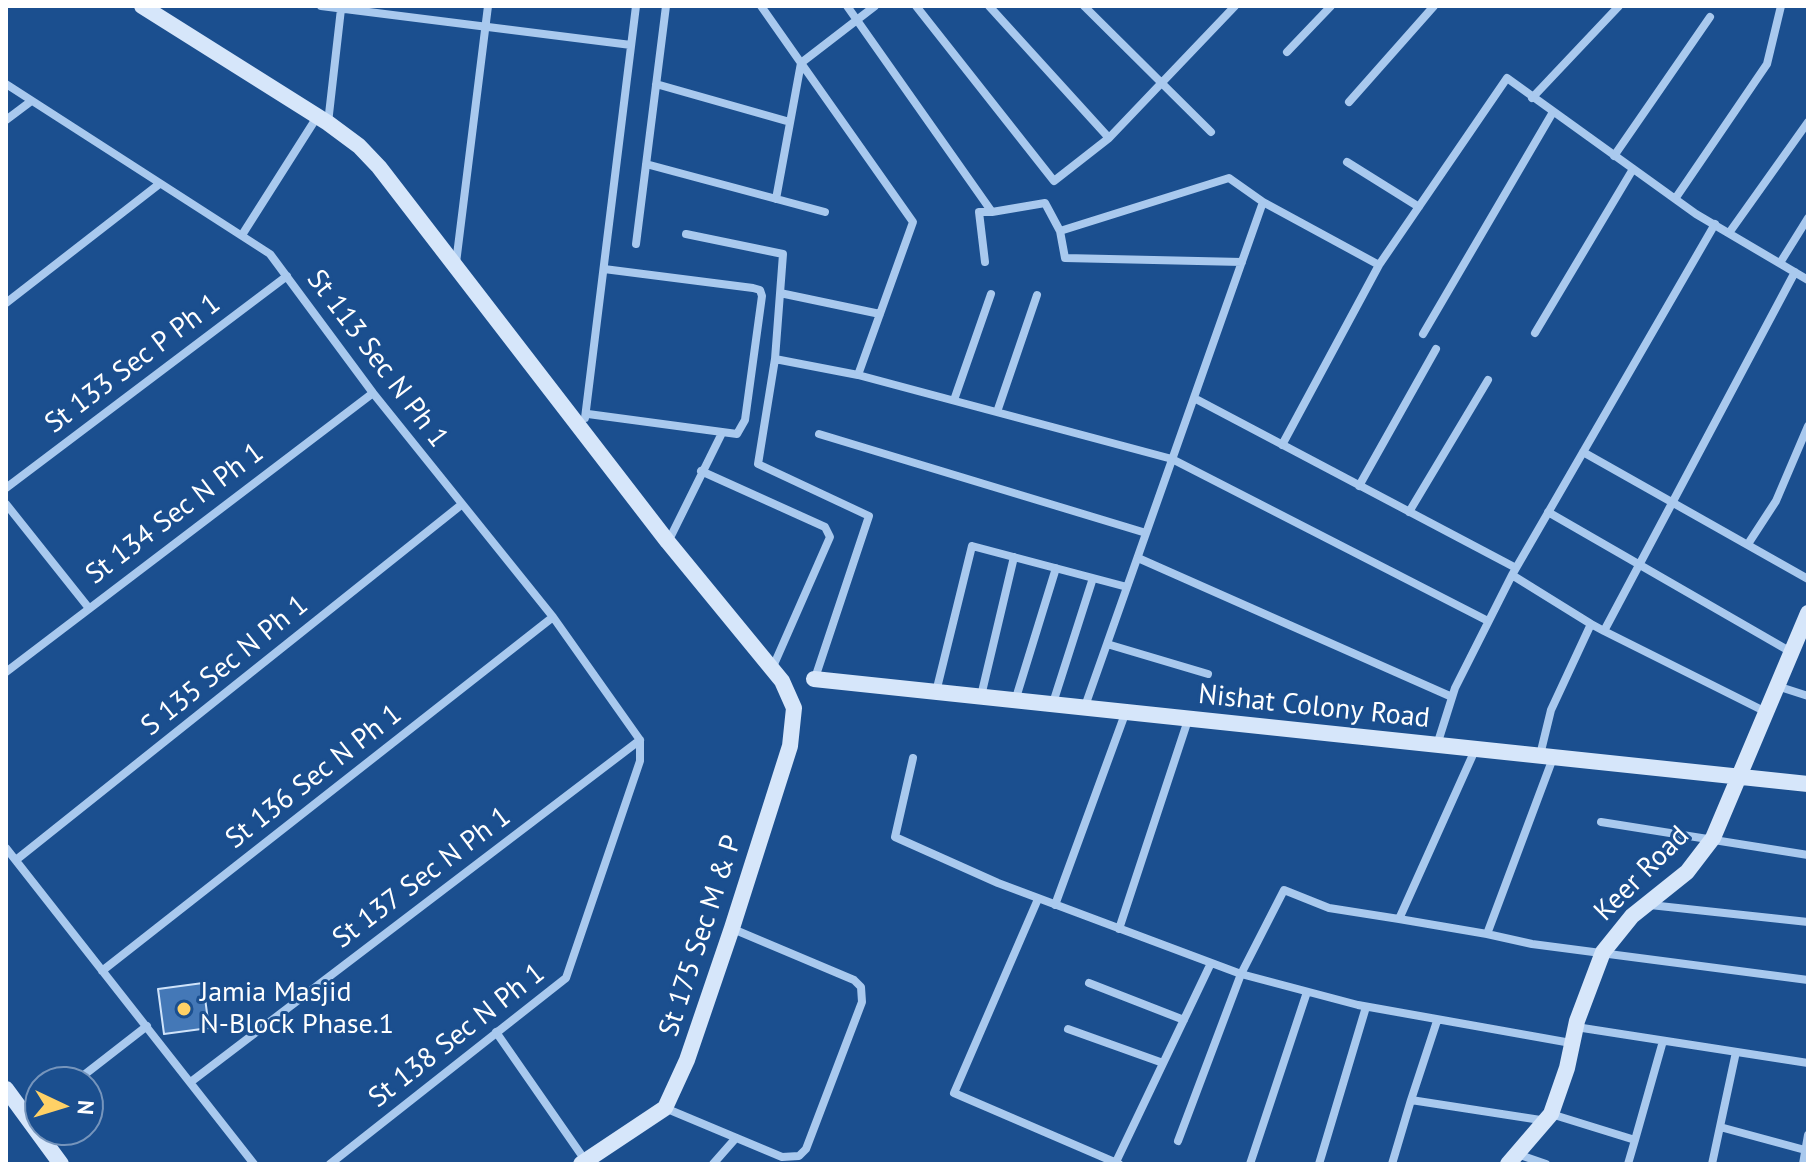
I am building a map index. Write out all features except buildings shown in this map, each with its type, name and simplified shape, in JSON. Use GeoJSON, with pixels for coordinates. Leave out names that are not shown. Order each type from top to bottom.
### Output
{"type":"FeatureCollection","features":[{"type":"Feature","properties":{"kind":"street"},"geometry":{"type":"LineString","coordinates":[[142,6],[323,120],[359,146],[379,167],[583,421],[668,542],[777,675],[830,537],[825,527],[701,471]]}},
{"type":"Feature","properties":{"kind":"street"},"geometry":{"type":"LineString","coordinates":[[321,6],[631,45]]}},
{"type":"Feature","properties":{"kind":"street"},"geometry":{"type":"LineString","coordinates":[[456,264],[488,6]]}},
{"type":"Feature","properties":{"kind":"street"},"geometry":{"type":"LineString","coordinates":[[583,421],[636,6]]}},
{"type":"Feature","properties":{"kind":"street"},"geometry":{"type":"LineString","coordinates":[[636,244],[666,6]]}},
{"type":"Feature","properties":{"kind":"street"},"geometry":{"type":"LineString","coordinates":[[761,6],[913,222],[858,375]]}},
{"type":"Feature","properties":{"kind":"street"},"geometry":{"type":"LineString","coordinates":[[847,6],[992,212]]}},
{"type":"Feature","properties":{"kind":"street"},"geometry":{"type":"LineString","coordinates":[[776,199],[801,63],[875,6]]}},
{"type":"Feature","properties":{"kind":"street"},"geometry":{"type":"LineString","coordinates":[[916,6],[1054,181],[1109,138],[1235,6]]}},
{"type":"Feature","properties":{"kind":"street"},"geometry":{"type":"LineString","coordinates":[[989,6],[1109,138]]}},
{"type":"Feature","properties":{"kind":"street"},"geometry":{"type":"LineString","coordinates":[[1084,6],[1160,85],[1211,132]]}},
{"type":"Feature","properties":{"kind":"street"},"geometry":{"type":"LineString","coordinates":[[1287,52],[1331,6]]}},
{"type":"Feature","properties":{"kind":"street"},"geometry":{"type":"LineString","coordinates":[[1349,102],[1434,6]]}},
{"type":"Feature","properties":{"kind":"street"},"geometry":{"type":"LineString","coordinates":[[1532,98],[1619,6]]}},
{"type":"Feature","properties":{"kind":"street"},"geometry":{"type":"LineString","coordinates":[[1675,199],[1767,64],[1781,6]]}},
{"type":"Feature","properties":{"kind":"street"},"geometry":{"type":"LineString","coordinates":[[242,235],[323,120],[341,9]]}},
{"type":"Feature","properties":{"kind":"street"},"geometry":{"type":"LineString","coordinates":[[1614,156],[1710,17]]}},
{"type":"Feature","properties":{"kind":"street"},"geometry":{"type":"LineString","coordinates":[[1282,445],[1379,265],[1507,78],[1675,199],[1808,280]]}},
{"type":"Feature","properties":{"kind":"street","name":"St 113 Sec N Ph 1"},"geometry":{"type":"LineString","coordinates":[[6,84],[158,185],[270,254],[373,393],[553,617],[640,740]]}},
{"type":"Feature","properties":{"kind":"street"},"geometry":{"type":"LineString","coordinates":[[656,84],[790,122]]}},
{"type":"Feature","properties":{"kind":"street"},"geometry":{"type":"LineString","coordinates":[[6,120],[30,102]]}},
{"type":"Feature","properties":{"kind":"street"},"geometry":{"type":"LineString","coordinates":[[1423,334],[1553,112]]}},
{"type":"Feature","properties":{"kind":"street"},"geometry":{"type":"LineString","coordinates":[[1729,233],[1808,122]]}},
{"type":"Feature","properties":{"kind":"street"},"geometry":{"type":"LineString","coordinates":[[1347,162],[1419,207]]}},
{"type":"Feature","properties":{"kind":"street"},"geometry":{"type":"LineString","coordinates":[[646,164],[825,212]]}},
{"type":"Feature","properties":{"kind":"street"},"geometry":{"type":"LineString","coordinates":[[1535,333],[1633,169]]}},
{"type":"Feature","properties":{"kind":"street"},"geometry":{"type":"LineString","coordinates":[[1060,231],[1229,178],[1263,202],[1379,265]]}},
{"type":"Feature","properties":{"kind":"street"},"geometry":{"type":"LineString","coordinates":[[6,303],[158,185]]}},
{"type":"Feature","properties":{"kind":"street"},"geometry":{"type":"LineString","coordinates":[[1084,710],[1263,202]]}},
{"type":"Feature","properties":{"kind":"street"},"geometry":{"type":"LineString","coordinates":[[985,262],[979,212],[1045,203],[1060,231],[1065,258],[1242,262]]}},
{"type":"Feature","properties":{"kind":"street"},"geometry":{"type":"LineString","coordinates":[[1780,263],[1808,218]]}},
{"type":"Feature","properties":{"kind":"street"},"geometry":{"type":"LineString","coordinates":[[1437,746],[1452,697],[1514,572],[1715,224]]}},
{"type":"Feature","properties":{"kind":"street"},"geometry":{"type":"LineString","coordinates":[[686,234],[783,254],[775,359],[758,464],[869,516],[814,679]]}},
{"type":"Feature","properties":{"kind":"street"},"geometry":{"type":"LineString","coordinates":[[583,421],[737,434],[745,420],[762,296],[760,290],[604,269]]}},
{"type":"Feature","properties":{"kind":"street"},"geometry":{"type":"LineString","coordinates":[[1604,631],[1795,272]]}},
{"type":"Feature","properties":{"kind":"street","name":"St 133 Sec P Ph 1"},"geometry":{"type":"LineString","coordinates":[[6,488],[287,276]]}},
{"type":"Feature","properties":{"kind":"street"},"geometry":{"type":"LineString","coordinates":[[780,293],[880,314]]}},
{"type":"Feature","properties":{"kind":"street"},"geometry":{"type":"LineString","coordinates":[[954,400],[991,294]]}},
{"type":"Feature","properties":{"kind":"street"},"geometry":{"type":"LineString","coordinates":[[997,412],[1037,295]]}},
{"type":"Feature","properties":{"kind":"street"},"geometry":{"type":"LineString","coordinates":[[1359,486],[1436,349]]}},
{"type":"Feature","properties":{"kind":"street"},"geometry":{"type":"LineString","coordinates":[[775,359],[858,375],[1172,459],[1488,621]]}},
{"type":"Feature","properties":{"kind":"street"},"geometry":{"type":"LineString","coordinates":[[1409,512],[1488,380]]}},
{"type":"Feature","properties":{"kind":"street","name":"St 134 Sec N Ph 1"},"geometry":{"type":"LineString","coordinates":[[6,672],[373,393]]}},
{"type":"Feature","properties":{"kind":"street"},"geometry":{"type":"LineString","coordinates":[[1194,398],[1409,512],[1514,572],[1591,624],[1766,712]]}},
{"type":"Feature","properties":{"kind":"street"},"geometry":{"type":"LineString","coordinates":[[1748,544],[1776,501],[1808,426]]}},
{"type":"Feature","properties":{"kind":"street"},"geometry":{"type":"LineString","coordinates":[[668,542],[722,433]]}},
{"type":"Feature","properties":{"kind":"street"},"geometry":{"type":"LineString","coordinates":[[819,434],[1146,533]]}},
{"type":"Feature","properties":{"kind":"street"},"geometry":{"type":"LineString","coordinates":[[1583,452],[1808,579]]}},
{"type":"Feature","properties":{"kind":"street"},"geometry":{"type":"LineString","coordinates":[[6,504],[88,607]]}},
{"type":"Feature","properties":{"kind":"street","name":"S 135 Sec N Ph 1"},"geometry":{"type":"LineString","coordinates":[[16,860],[461,505]]}},
{"type":"Feature","properties":{"kind":"street"},"geometry":{"type":"LineString","coordinates":[[1548,512],[1791,652]]}},
{"type":"Feature","properties":{"kind":"street"},"geometry":{"type":"LineString","coordinates":[[936,694],[972,546],[1127,587]]}},
{"type":"Feature","properties":{"kind":"street"},"geometry":{"type":"LineString","coordinates":[[980,699],[1014,557]]}},
{"type":"Feature","properties":{"kind":"street"},"geometry":{"type":"LineString","coordinates":[[1138,558],[1452,697]]}},
{"type":"Feature","properties":{"kind":"street"},"geometry":{"type":"LineString","coordinates":[[1015,703],[1056,568]]}},
{"type":"Feature","properties":{"kind":"street"},"geometry":{"type":"LineString","coordinates":[[1052,706],[1093,578]]}},
{"type":"Feature","properties":{"kind":"street","name":"Keer Road"},"geometry":{"type":"LineString","coordinates":[[1513,1159],[1549,1118],[1603,952],[1632,916],[1687,872],[1713,838],[1808,615]]}},
{"type":"Feature","properties":{"kind":"street","name":"St 136 Sec N Ph 1"},"geometry":{"type":"LineString","coordinates":[[102,971],[553,617]]}},
{"type":"Feature","properties":{"kind":"street"},"geometry":{"type":"LineString","coordinates":[[1487,934],[1546,758],[1551,710],[1591,624]]}},
{"type":"Feature","properties":{"kind":"street"},"geometry":{"type":"LineString","coordinates":[[1107,644],[1208,674]]}},
{"type":"Feature","properties":{"kind":"street","name":"St 175 Sec M & P"},"geometry":{"type":"LineString","coordinates":[[665,1108],[687,1060],[790,746],[794,708],[777,675]]}},
{"type":"Feature","properties":{"kind":"street","name":"Nishat Colony Road"},"geometry":{"type":"LineString","coordinates":[[814,679],[1015,703],[1808,784]]}},
{"type":"Feature","properties":{"kind":"street"},"geometry":{"type":"LineString","coordinates":[[1777,686],[1808,696]]}},
{"type":"Feature","properties":{"kind":"street"},"geometry":{"type":"LineString","coordinates":[[1055,905],[1125,714]]}},
{"type":"Feature","properties":{"kind":"street"},"geometry":{"type":"LineString","coordinates":[[1119,929],[1188,720]]}},
{"type":"Feature","properties":{"kind":"street","name":"St 138 Sec N Ph 1"},"geometry":{"type":"LineString","coordinates":[[330,1164],[566,978],[640,761],[640,740]]}},
{"type":"Feature","properties":{"kind":"street","name":"St 137 Sec N Ph 1"},"geometry":{"type":"LineString","coordinates":[[192,1081],[640,740]]}},
{"type":"Feature","properties":{"kind":"street"},"geometry":{"type":"LineString","coordinates":[[1399,919],[1475,750]]}},
{"type":"Feature","properties":{"kind":"street"},"geometry":{"type":"LineString","coordinates":[[913,758],[895,837],[1038,899],[1241,974],[1366,1007],[1437,1021],[1663,1041],[1808,1063]]}},
{"type":"Feature","properties":{"kind":"street"},"geometry":{"type":"LineString","coordinates":[[1601,822],[1808,855]]}},
{"type":"Feature","properties":{"kind":"street"},"geometry":{"type":"LineString","coordinates":[[6,848],[192,1081],[254,1164]]}},
{"type":"Feature","properties":{"kind":"street"},"geometry":{"type":"LineString","coordinates":[[1178,1141],[1241,974],[1284,890],[1329,908],[1532,944],[1808,980]]}},
{"type":"Feature","properties":{"kind":"street"},"geometry":{"type":"LineString","coordinates":[[1038,899],[954,1093],[1117,1164],[1211,963]]}},
{"type":"Feature","properties":{"kind":"street"},"geometry":{"type":"LineString","coordinates":[[1647,904],[1808,922]]}},
{"type":"Feature","properties":{"kind":"street"},"geometry":{"type":"LineString","coordinates":[[496,1032],[585,1163],[665,1108],[782,1157],[799,1156],[806,1149],[863,993],[854,980],[732,928]]}},
{"type":"Feature","properties":{"kind":"street"},"geometry":{"type":"LineString","coordinates":[[1089,983],[1184,1020]]}},
{"type":"Feature","properties":{"kind":"street"},"geometry":{"type":"LineString","coordinates":[[1250,1164],[1307,992]]}},
{"type":"Feature","properties":{"kind":"street"},"geometry":{"type":"LineString","coordinates":[[1319,1164],[1366,1007]]}},
{"type":"Feature","properties":{"kind":"street"},"geometry":{"type":"LineString","coordinates":[[1392,1164],[1437,1021]]}},
{"type":"Feature","properties":{"kind":"street"},"geometry":{"type":"LineString","coordinates":[[96,1066],[147,1026]]}},
{"type":"Feature","properties":{"kind":"street"},"geometry":{"type":"LineString","coordinates":[[1068,1029],[1163,1063]]}},
{"type":"Feature","properties":{"kind":"street"},"geometry":{"type":"LineString","coordinates":[[1628,1164],[1663,1041]]}},
{"type":"Feature","properties":{"kind":"street"},"geometry":{"type":"LineString","coordinates":[[1712,1164],[1736,1052]]}},
{"type":"Feature","properties":{"kind":"street"},"geometry":{"type":"LineString","coordinates":[[6,1089],[24,1104]]}},
{"type":"Feature","properties":{"kind":"street"},"geometry":{"type":"LineString","coordinates":[[1411,1100],[1549,1118],[1635,1140]]}},
{"type":"Feature","properties":{"kind":"street"},"geometry":{"type":"LineString","coordinates":[[1720,1127],[1805,1150]]}},
{"type":"Feature","properties":{"kind":"street"},"geometry":{"type":"LineString","coordinates":[[1803,1164],[1808,1135]]}},
{"type":"Feature","properties":{"kind":"street"},"geometry":{"type":"LineString","coordinates":[[713,1164],[735,1139]]}},
{"type":"Feature","properties":{"kind":"street"},"geometry":{"type":"LineString","coordinates":[[51,1146],[61,1164]]}},
{"type":"Feature","properties":{"kind":"street"},"geometry":{"type":"LineString","coordinates":[[1513,1159],[1546,1164]]}},
{"type":"Feature","properties":{"kind":"place","name":"Jamia Masjid N-Block Phase.1"},"geometry":{"type":"Point","coordinates":[184,1009]}}]}
